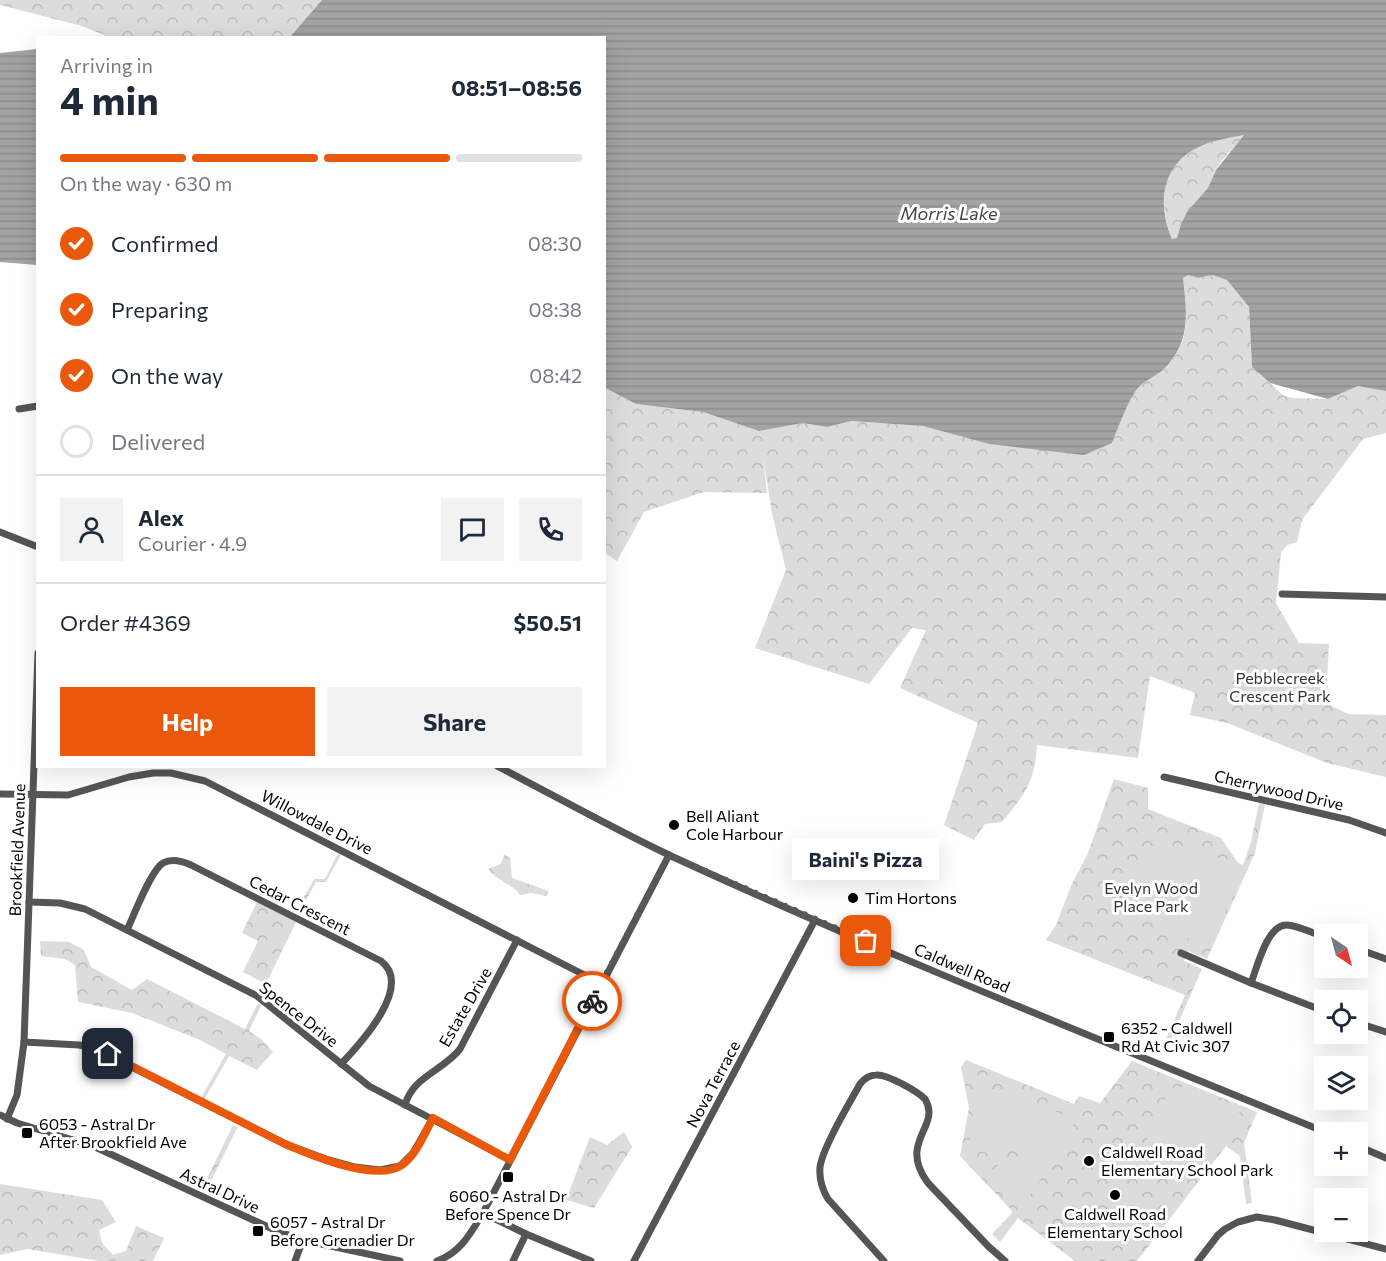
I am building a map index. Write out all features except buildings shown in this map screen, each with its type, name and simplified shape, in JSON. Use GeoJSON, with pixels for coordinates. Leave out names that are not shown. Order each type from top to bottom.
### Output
{"type":"FeatureCollection","features":[{"type":"Feature","properties":{"kind":"street"},"geometry":{"type":"LineString","coordinates":[[19,409],[36,406]]}},
{"type":"Feature","properties":{"kind":"street"},"geometry":{"type":"LineString","coordinates":[[0,532],[36,546]]}},
{"type":"Feature","properties":{"kind":"street"},"geometry":{"type":"LineString","coordinates":[[1282,594],[1386,597]]}},
{"type":"Feature","properties":{"kind":"street","name":"Brookfield Avenue"},"geometry":{"type":"LineString","coordinates":[[4,1117],[17,1095],[24,1042],[36,689]]}},
{"type":"Feature","properties":{"kind":"street","name":"Caldwell Road"},"geometry":{"type":"LineString","coordinates":[[501,768],[669,855],[815,920],[1158,1065],[1314,1128]]}},
{"type":"Feature","properties":{"kind":"street","name":"Willowdale Drive"},"geometry":{"type":"LineString","coordinates":[[0,794],[68,795],[129,777],[153,773],[171,773],[205,780],[602,984]]}},
{"type":"Feature","properties":{"kind":"street","name":"Cherrywood Drive"},"geometry":{"type":"LineString","coordinates":[[1164,777],[1349,820],[1386,833]]}},
{"type":"Feature","properties":{"kind":"street"},"geometry":{"type":"LineString","coordinates":[[437,1261],[453,1253],[466,1241],[483,1213],[669,855]]}},
{"type":"Feature","properties":{"kind":"street","name":"Cedar Crescent"},"geometry":{"type":"LineString","coordinates":[[127,930],[156,870],[165,862],[177,860],[381,961],[388,968],[392,978],[392,989],[386,1005],[358,1047],[341,1064]]}},
{"type":"Feature","properties":{"kind":"street","name":"Spence Drive"},"geometry":{"type":"LineString","coordinates":[[29,902],[77,906],[257,996],[369,1086],[510,1160]]}},
{"type":"Feature","properties":{"kind":"street","name":"Nova Terrace"},"geometry":{"type":"LineString","coordinates":[[634,1261],[815,920]]}},
{"type":"Feature","properties":{"kind":"street"},"geometry":{"type":"LineString","coordinates":[[1251,983],[1269,936],[1277,928],[1291,925],[1314,933]]}},
{"type":"Feature","properties":{"kind":"street","name":"Estate Drive"},"geometry":{"type":"LineString","coordinates":[[405,1105],[417,1083],[449,1060],[460,1049],[517,940]]}},
{"type":"Feature","properties":{"kind":"street"},"geometry":{"type":"LineString","coordinates":[[1181,953],[1314,1007]]}},
{"type":"Feature","properties":{"kind":"street"},"geometry":{"type":"LineString","coordinates":[[1368,953],[1386,959]]}},
{"type":"Feature","properties":{"kind":"street"},"geometry":{"type":"LineString","coordinates":[[1368,1026],[1386,1032]]}},
{"type":"Feature","properties":{"kind":"street"},"geometry":{"type":"LineString","coordinates":[[24,1042],[94,1048],[285,1144],[326,1160],[370,1170],[389,1170],[400,1166],[413,1154],[433,1118]]}},
{"type":"Feature","properties":{"kind":"street"},"geometry":{"type":"LineString","coordinates":[[884,1261],[828,1199],[820,1175],[823,1156],[860,1084],[866,1078],[878,1075],[891,1079],[925,1099],[929,1107],[929,1114],[917,1146],[916,1156],[921,1171],[932,1187],[1005,1261]]}},
{"type":"Feature","properties":{"kind":"street","name":"Astral Drive"},"geometry":{"type":"LineString","coordinates":[[4,1117],[93,1146],[255,1222],[303,1240],[400,1261]]}},
{"type":"Feature","properties":{"kind":"street"},"geometry":{"type":"LineString","coordinates":[[1368,1150],[1386,1158]]}},
{"type":"Feature","properties":{"kind":"street"},"geometry":{"type":"LineString","coordinates":[[483,1213],[591,1261]]}},
{"type":"Feature","properties":{"kind":"street"},"geometry":{"type":"LineString","coordinates":[[1198,1261],[1225,1229],[1238,1222],[1257,1217],[1386,1249]]}},
{"type":"Feature","properties":{"kind":"street"},"geometry":{"type":"LineString","coordinates":[[513,1261],[526,1234]]}},
{"type":"Feature","properties":{"kind":"street"},"geometry":{"type":"LineString","coordinates":[[295,1261],[303,1240]]}},
{"type":"Feature","properties":{"kind":"green space"},"geometry":{"type":"Polygon","coordinates":[[[0,0],[322,0],[292,36],[104,36],[82,26],[0,5],[0,0]]]}},
{"type":"Feature","properties":{"kind":"green space"},"geometry":{"type":"Polygon","coordinates":[[[1245,135],[1220,164],[1207,190],[1183,222],[1177,238],[1172,239],[1164,201],[1168,177],[1174,166],[1183,157],[1201,146],[1245,135]]]}},
{"type":"Feature","properties":{"kind":"green space","name":"Pebblecreek Crescent Park"},"geometry":{"type":"Polygon","coordinates":[[[1188,275],[1198,278],[1212,275],[1227,280],[1249,307],[1252,367],[1284,396],[1328,399],[1358,386],[1386,390],[1386,433],[1363,439],[1302,520],[1297,542],[1287,545],[1281,553],[1276,603],[1299,643],[1329,644],[1327,679],[1330,705],[1348,714],[1386,715],[1386,777],[1327,763],[1227,723],[1190,715],[1195,693],[1150,676],[1138,758],[1037,745],[1034,769],[1023,795],[1002,822],[985,824],[974,840],[944,825],[978,723],[900,688],[926,630],[912,628],[869,684],[755,648],[786,570],[772,514],[763,456],[767,493],[704,492],[644,512],[617,561],[606,554],[606,389],[636,404],[703,412],[759,431],[803,423],[827,427],[850,421],[923,426],[989,444],[1112,443],[1135,392],[1164,369],[1179,348],[1186,326],[1183,278],[1188,275]]]}},
{"type":"Feature","properties":{"kind":"green space","name":"Evelyn Wood Place Park"},"geometry":{"type":"Polygon","coordinates":[[[1114,779],[1148,788],[1148,809],[1221,838],[1238,863],[1243,865],[1251,842],[1259,803],[1265,804],[1255,853],[1207,959],[1188,951],[1184,961],[1202,969],[1165,1053],[1161,1051],[1185,995],[1046,940],[1056,925],[1071,886],[1088,853],[1114,779]]]}},
{"type":"Feature","properties":{"kind":"green space"},"geometry":{"type":"Polygon","coordinates":[[[1163,850],[1216,857],[1243,871],[1209,947],[1128,914],[1143,868],[1148,860],[1163,850]]]}},
{"type":"Feature","properties":{"kind":"green space"},"geometry":{"type":"Polygon","coordinates":[[[338,853],[341,855],[326,882],[316,882],[299,913],[296,912],[314,879],[325,879],[338,853]]]}},
{"type":"Feature","properties":{"kind":"green space"},"geometry":{"type":"Polygon","coordinates":[[[504,855],[510,857],[512,878],[546,890],[549,892],[546,896],[531,893],[520,895],[492,873],[488,869],[501,864],[504,855]]]}},
{"type":"Feature","properties":{"kind":"green space"},"geometry":{"type":"Polygon","coordinates":[[[257,902],[296,922],[261,994],[258,992],[262,982],[243,972],[258,941],[242,933],[257,902]]]}},
{"type":"Feature","properties":{"kind":"green space"},"geometry":{"type":"Polygon","coordinates":[[[40,941],[69,942],[84,950],[91,967],[132,990],[147,979],[245,1029],[258,1003],[261,1006],[249,1031],[261,1039],[273,1052],[257,1070],[229,1056],[204,1100],[201,1098],[226,1054],[200,1040],[132,1013],[78,1002],[75,965],[65,959],[41,956],[40,941]]]}},
{"type":"Feature","properties":{"kind":"green space","name":"Caldwell Road Elementary School Park"},"geometry":{"type":"Polygon","coordinates":[[[966,1060],[1074,1104],[1079,1096],[1100,1103],[1132,1061],[1257,1112],[1244,1143],[1252,1203],[1246,1204],[1240,1156],[1226,1146],[1137,1261],[1075,1261],[1018,1218],[1000,1242],[992,1234],[1013,1212],[960,1156],[969,1108],[961,1067],[966,1060]]]}},
{"type":"Feature","properties":{"kind":"green space"},"geometry":{"type":"Polygon","coordinates":[[[1176,1087],[1184,1087],[1241,1109],[1223,1144],[1201,1176],[1143,1149],[1167,1095],[1176,1087]]]}},
{"type":"Feature","properties":{"kind":"green space"},"geometry":{"type":"Polygon","coordinates":[[[977,1089],[1028,1099],[1072,1119],[1074,1128],[1027,1200],[1021,1202],[991,1185],[1002,1161],[1007,1158],[1029,1156],[1020,1139],[991,1153],[969,1149],[973,1113],[972,1094],[977,1089]]]}},
{"type":"Feature","properties":{"kind":"green space"},"geometry":{"type":"Polygon","coordinates":[[[233,1125],[237,1128],[205,1193],[201,1191],[233,1125]]]}},
{"type":"Feature","properties":{"kind":"green space"},"geometry":{"type":"Polygon","coordinates":[[[624,1132],[632,1147],[594,1208],[566,1200],[590,1137],[607,1145],[624,1132]]]}},
{"type":"Feature","properties":{"kind":"green space"},"geometry":{"type":"Polygon","coordinates":[[[0,1184],[102,1200],[116,1222],[99,1230],[102,1243],[113,1255],[126,1251],[136,1226],[164,1238],[153,1261],[99,1261],[27,1249],[0,1255],[0,1184]]]}},
{"type":"Feature","properties":{"kind":"water","name":"Morris Lake"},"geometry":{"type":"Polygon","coordinates":[[[322,0],[1386,0],[1386,391],[1358,386],[1328,399],[1270,383],[1252,367],[1249,307],[1227,280],[1212,275],[1198,278],[1188,275],[1183,278],[1186,315],[1183,338],[1173,359],[1135,392],[1112,443],[1084,455],[989,444],[923,426],[851,421],[827,427],[803,423],[759,431],[703,412],[636,404],[606,389],[606,36],[291,36],[322,0]],[[1244,135],[1200,146],[1183,157],[1175,166],[1165,189],[1164,201],[1172,239],[1177,238],[1187,212],[1208,188],[1216,170],[1244,135]]]}},
{"type":"Feature","properties":{"kind":"water"},"geometry":{"type":"Polygon","coordinates":[[[36,49],[36,265],[0,262],[0,53],[36,49]]]}},
{"type":"Feature","properties":{"kind":"way so far"},"geometry":{"type":"LineString","coordinates":[[592,1001],[669,855],[866,941]]}},
{"type":"Feature","properties":{"kind":"place","name":"Bell Aliant Cole Harbour"},"geometry":{"type":"Point","coordinates":[674,825]}},
{"type":"Feature","properties":{"kind":"place","name":"Tim Hortons"},"geometry":{"type":"Point","coordinates":[853,898]}},
{"type":"Feature","properties":{"kind":"place","name":"Baini's Pizza"},"geometry":{"type":"Point","coordinates":[866,941]}},
{"type":"Feature","properties":{"kind":"place","name":"6352 - Caldwell Rd At Civic 307"},"geometry":{"type":"Point","coordinates":[1109,1037]}},
{"type":"Feature","properties":{"kind":"place","name":"6053 - Astral Dr After Brookfield Ave"},"geometry":{"type":"Point","coordinates":[27,1133]}},
{"type":"Feature","properties":{"kind":"place","name":"Caldwell Road Elementary School Park"},"geometry":{"type":"Point","coordinates":[1089,1161]}},
{"type":"Feature","properties":{"kind":"place","name":"6060 - Astral Dr Before Spence Dr"},"geometry":{"type":"Point","coordinates":[508,1177]}},
{"type":"Feature","properties":{"kind":"place","name":"Caldwell Road Elementary School"},"geometry":{"type":"Point","coordinates":[1115,1195]}},
{"type":"Feature","properties":{"kind":"place","name":"6057 - Astral Dr Before Grenadier Dr"},"geometry":{"type":"Point","coordinates":[258,1231]}},
{"type":"Feature","properties":{"kind":"route"},"geometry":{"type":"LineString","coordinates":[[108,1054],[285,1144],[326,1160],[370,1170],[389,1170],[400,1166],[413,1154],[433,1118],[510,1160],[592,1001]]}}]}
